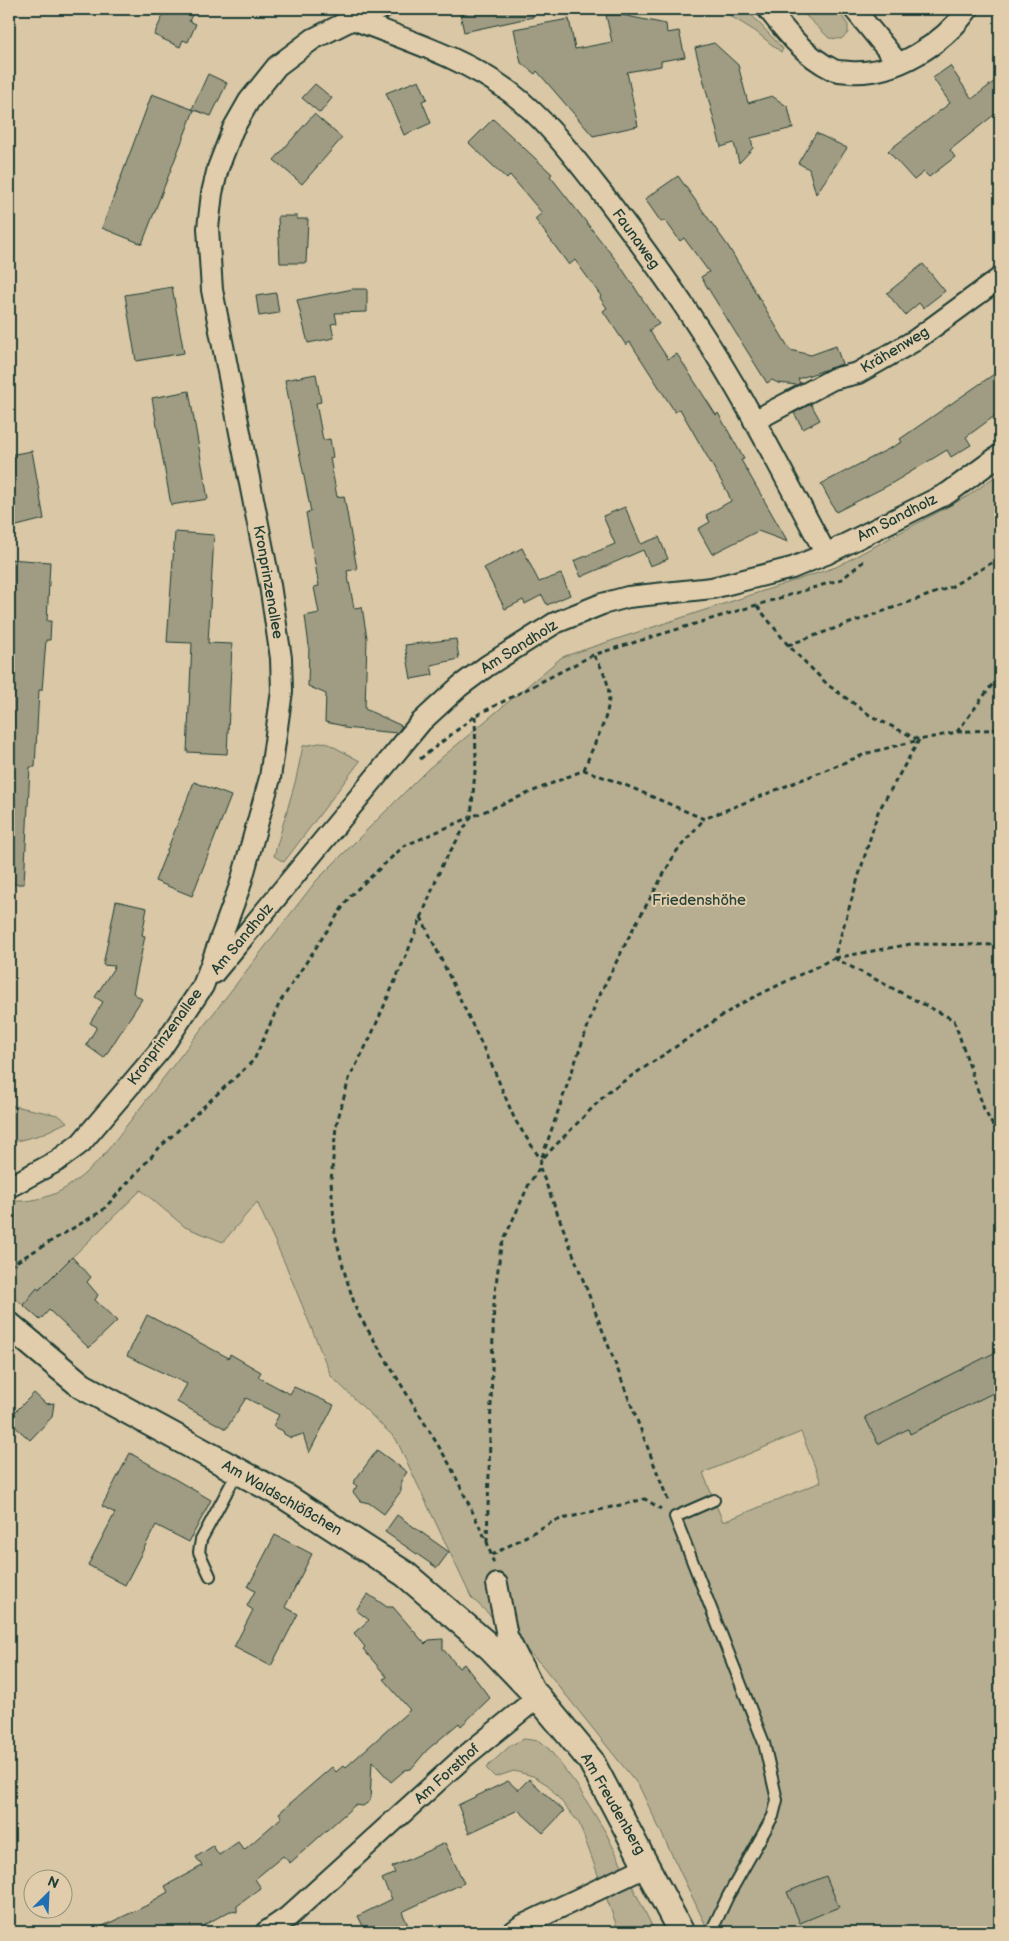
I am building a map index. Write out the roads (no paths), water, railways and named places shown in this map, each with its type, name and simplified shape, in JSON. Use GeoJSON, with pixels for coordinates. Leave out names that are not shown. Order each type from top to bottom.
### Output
{"type":"FeatureCollection","features":[{"type":"Feature","properties":{"kind":"street","name":"Kronprinzenallee"},"geometry":{"type":"LineString","coordinates":[[9,1187],[45,1166],[56,1162],[82,1143],[161,1048],[203,986],[240,886],[267,787],[282,690],[278,628],[212,290],[208,228],[212,193],[218,168],[233,128],[264,80],[277,66],[303,46],[352,19],[381,9]]}},
{"type":"Feature","properties":{"kind":"street"},"geometry":{"type":"LineString","coordinates":[[768,9],[784,30],[812,58],[834,70],[876,71],[898,63],[944,36],[968,9]]}},
{"type":"Feature","properties":{"kind":"street"},"geometry":{"type":"LineString","coordinates":[[854,9],[898,63]]}},
{"type":"Feature","properties":{"kind":"street","name":"Faunaweg"},"geometry":{"type":"LineString","coordinates":[[352,19],[473,67],[510,92],[542,120],[573,156],[638,239],[699,328],[754,421],[826,554]]}},
{"type":"Feature","properties":{"kind":"street","name":"Krähenweg"},"geometry":{"type":"LineString","coordinates":[[754,421],[833,379],[858,373],[914,341],[1000,278]]}},
{"type":"Feature","properties":{"kind":"street","name":"Am Sandholz"},"geometry":{"type":"LineString","coordinates":[[203,986],[421,722],[454,692],[487,666],[537,632],[602,604],[635,596],[712,588],[743,582],[792,568],[826,554],[948,493],[1000,455]]}},
{"type":"Feature","properties":{"kind":"street","name":"Kronprinzenallee"},"geometry":{"type":"LineString","coordinates":[[9,1171],[45,1166]]}},
{"type":"Feature","properties":{"kind":"street","name":"Am Waldschlößchen"},"geometry":{"type":"LineString","coordinates":[[9,1325],[82,1386],[286,1497],[405,1574],[491,1648],[538,1697]]}},
{"type":"Feature","properties":{"kind":"street"},"geometry":{"type":"LineString","coordinates":[[496,1584],[507,1636],[538,1697]]}},
{"type":"Feature","properties":{"kind":"street","name":"Am Freudenberg"},"geometry":{"type":"LineString","coordinates":[[538,1697],[591,1761],[648,1866],[680,1932]]}},
{"type":"Feature","properties":{"kind":"street","name":"Am Forsthof"},"geometry":{"type":"LineString","coordinates":[[266,1932],[288,1918],[463,1758],[538,1697]]}},
{"type":"Feature","properties":{"kind":"street","name":"Am Freudenberg"},"geometry":{"type":"LineString","coordinates":[[514,1932],[521,1926],[648,1866]]}},
{"type":"Feature","properties":{"kind":"lane"},"geometry":{"type":"LineString","coordinates":[[210,1576],[199,1552],[201,1540],[238,1471]]}},
{"type":"Feature","properties":{"kind":"lane"},"geometry":{"type":"LineString","coordinates":[[711,1932],[728,1896],[773,1816],[776,1800],[764,1743],[675,1517],[714,1500]]}},
{"type":"Feature","properties":{"kind":"park label","name":"Friedenshöhe"},"geometry":{"type":"Point","coordinates":[699,900]}}]}
